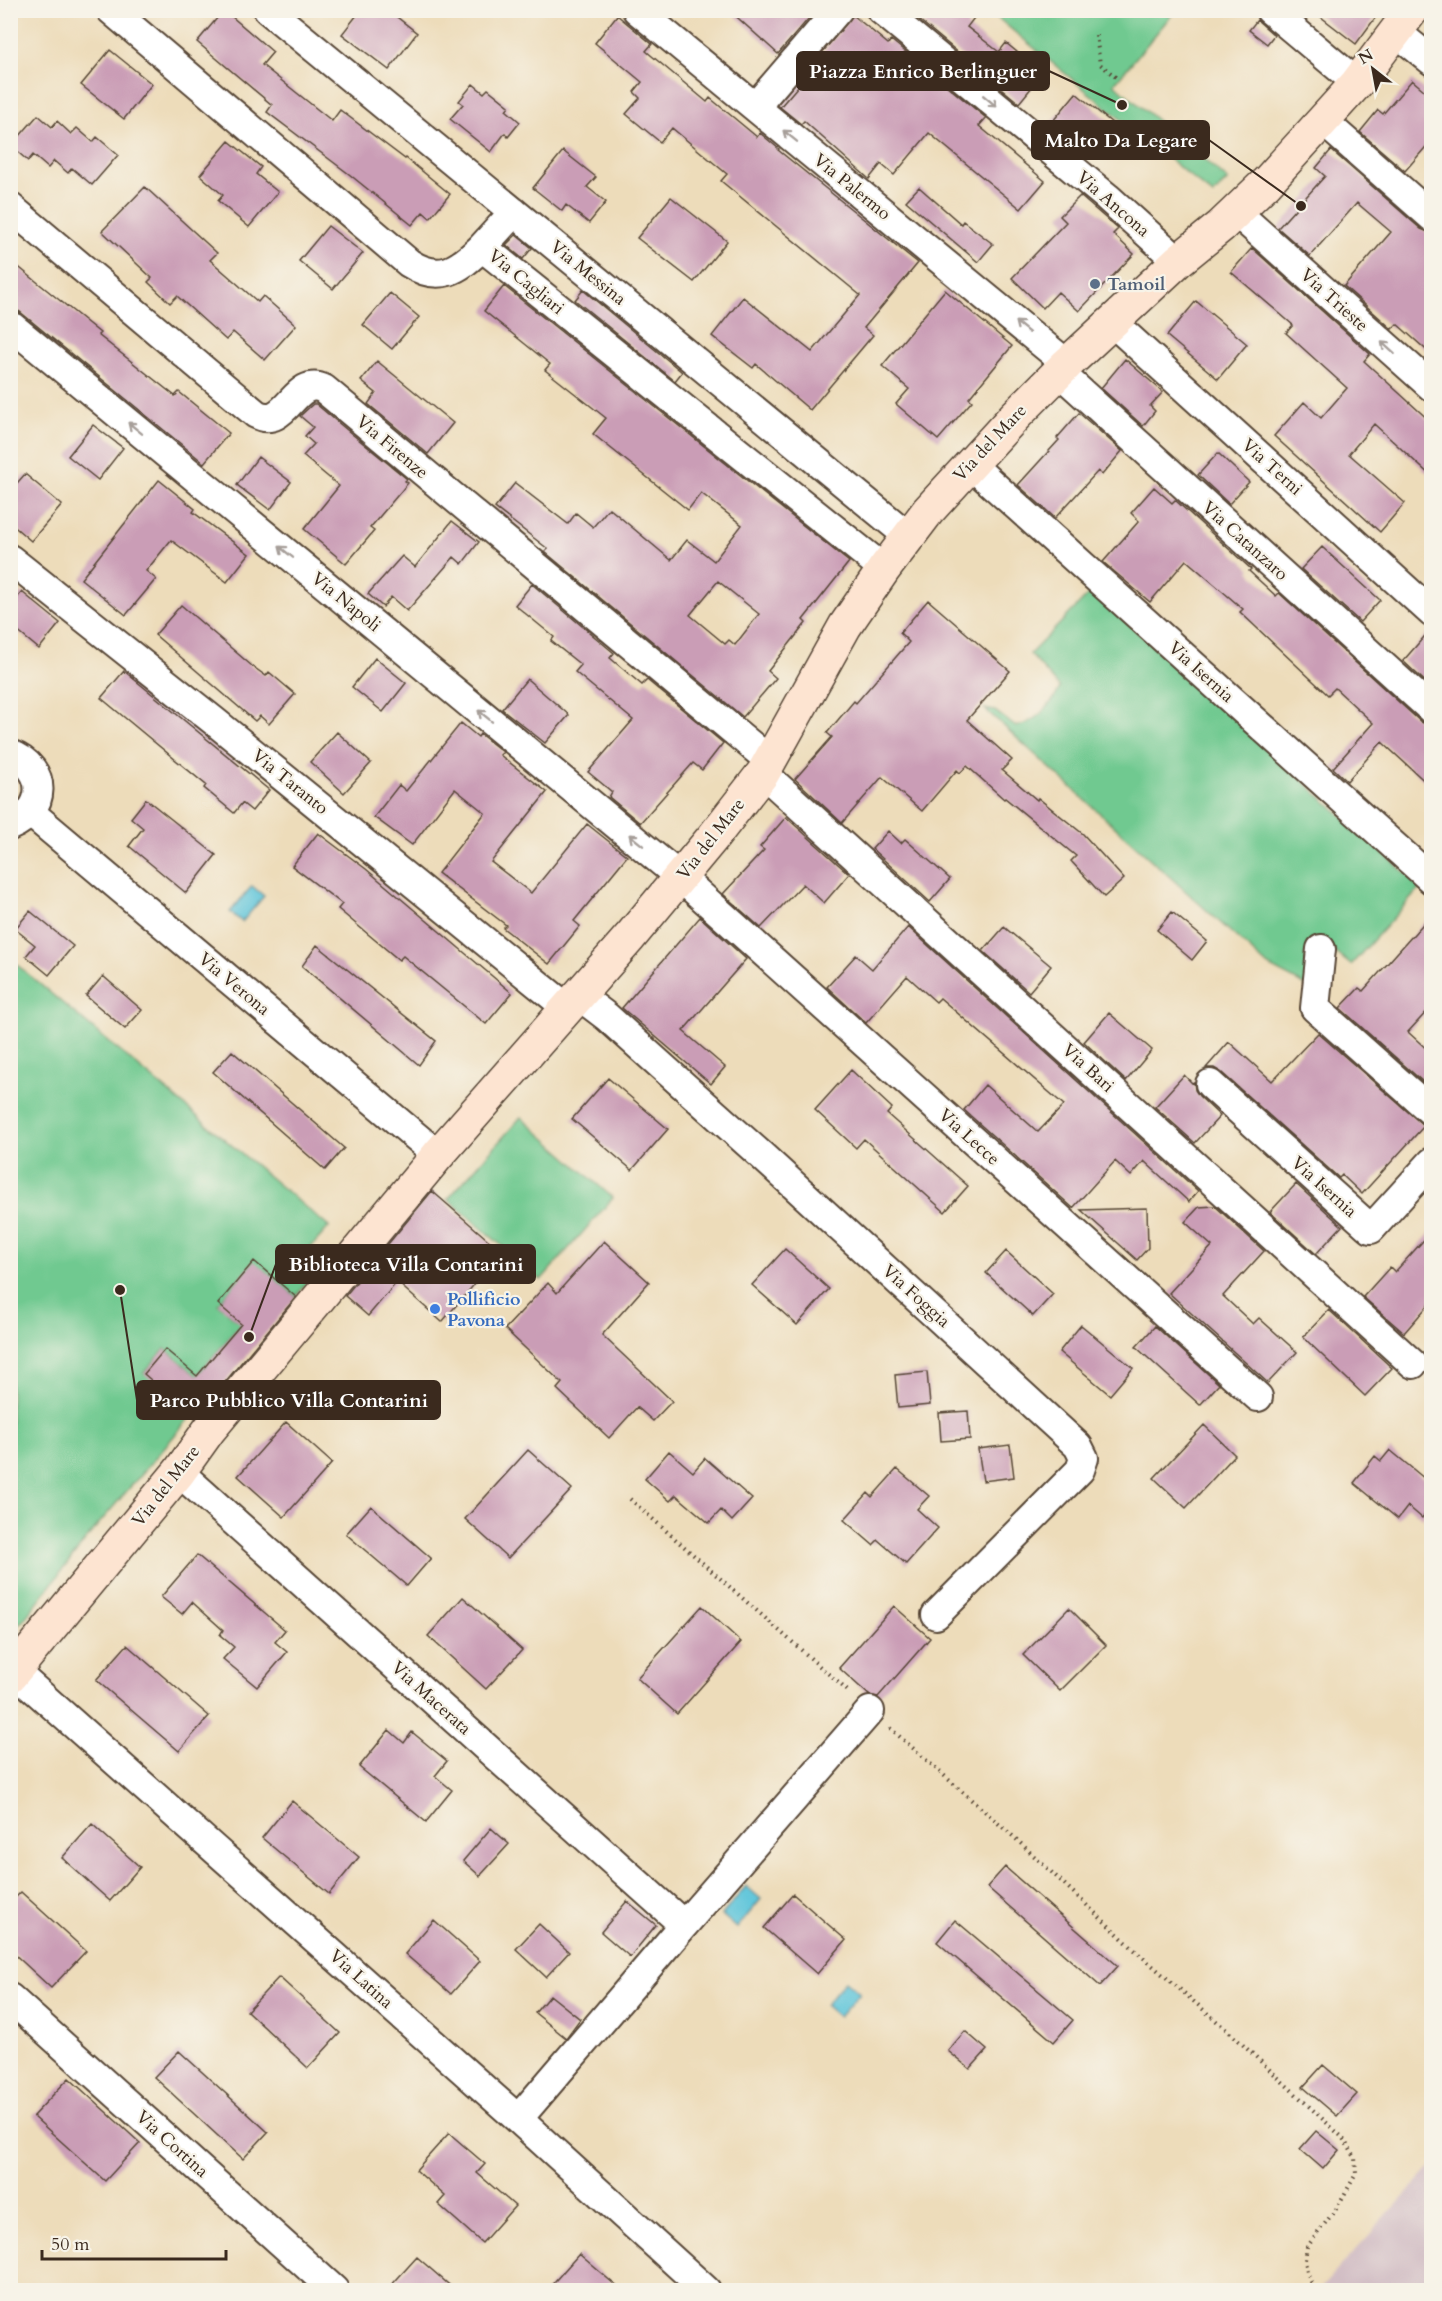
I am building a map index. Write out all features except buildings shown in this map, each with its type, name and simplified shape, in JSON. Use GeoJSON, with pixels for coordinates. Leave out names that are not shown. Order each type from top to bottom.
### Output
{"type":"FeatureCollection","features":[{"type":"Feature","properties":{"kind":"main road","name":"Via del Mare"},"geometry":{"type":"LineString","coordinates":[[12,1673],[179,1472],[209,1430],[438,1155],[681,878],[766,767],[840,634],[908,536],[970,464],[1063,368],[1267,182],[1357,83],[1404,21]]}},
{"type":"Feature","properties":{"kind":"street","name":"Via Cagliari"},"geometry":{"type":"LineString","coordinates":[[111,10],[415,267],[432,273],[447,272],[465,262],[482,247],[884,569]]}},
{"type":"Feature","properties":{"kind":"street","name":"Via Messina"},"geometry":{"type":"LineString","coordinates":[[268,10],[908,536]]}},
{"type":"Feature","properties":{"kind":"street","name":"Via Palermo"},"geometry":{"type":"LineString","coordinates":[[637,10],[1063,368]]}},
{"type":"Feature","properties":{"kind":"street"},"geometry":{"type":"LineString","coordinates":[[754,107],[838,10]]}},
{"type":"Feature","properties":{"kind":"street","name":"Via Ancona"},"geometry":{"type":"LineString","coordinates":[[881,10],[1107,197],[1178,261]]}},
{"type":"Feature","properties":{"kind":"street"},"geometry":{"type":"LineString","coordinates":[[1270,10],[1357,83]]}},
{"type":"Feature","properties":{"kind":"street"},"geometry":{"type":"LineString","coordinates":[[1404,21],[1431,61]]}},
{"type":"Feature","properties":{"kind":"street"},"geometry":{"type":"LineString","coordinates":[[1323,122],[1431,217]]}},
{"type":"Feature","properties":{"kind":"street","name":"Via Firenze"},"geometry":{"type":"LineString","coordinates":[[10,207],[256,414],[262,417],[274,417],[286,408],[304,388],[311,386],[324,389],[766,767]]}},
{"type":"Feature","properties":{"kind":"street"},"geometry":{"type":"LineString","coordinates":[[482,247],[514,212]]}},
{"type":"Feature","properties":{"kind":"street","name":"Via Trieste"},"geometry":{"type":"LineString","coordinates":[[1236,212],[1431,387]]}},
{"type":"Feature","properties":{"kind":"street","name":"Via Terni"},"geometry":{"type":"LineString","coordinates":[[1112,322],[1431,613]]}},
{"type":"Feature","properties":{"kind":"street","name":"Via Napoli"},"geometry":{"type":"LineString","coordinates":[[10,325],[681,878]]}},
{"type":"Feature","properties":{"kind":"street","name":"Via Catanzaro"},"geometry":{"type":"LineString","coordinates":[[1063,368],[1431,710]]}},
{"type":"Feature","properties":{"kind":"street","name":"Via Isernia"},"geometry":{"type":"LineString","coordinates":[[970,464],[1431,880]]}},
{"type":"Feature","properties":{"kind":"street","name":"Via Taranto"},"geometry":{"type":"LineString","coordinates":[[10,559],[573,1002]]}},
{"type":"Feature","properties":{"kind":"street","name":"Via Verona"},"geometry":{"type":"LineString","coordinates":[[10,754],[30,765],[39,789],[37,802],[21,820],[438,1155]]}},
{"type":"Feature","properties":{"kind":"street","name":"Via Bari"},"geometry":{"type":"LineString","coordinates":[[766,767],[1413,1364]]}},
{"type":"Feature","properties":{"kind":"street","name":"Via Lecce"},"geometry":{"type":"LineString","coordinates":[[681,878],[1258,1397]]}},
{"type":"Feature","properties":{"kind":"street"},"geometry":{"type":"LineString","coordinates":[[1321,949],[1315,1008],[1431,1112]]}},
{"type":"Feature","properties":{"kind":"street","name":"Via Foggia"},"geometry":{"type":"LineString","coordinates":[[573,1002],[606,1017],[761,1155],[1078,1446],[1084,1458],[1080,1470],[936,1615]]}},
{"type":"Feature","properties":{"kind":"street","name":"Via Isernia"},"geometry":{"type":"LineString","coordinates":[[1210,1084],[1371,1229],[1431,1162]]}},
{"type":"Feature","properties":{"kind":"street","name":"Via Macerata"},"geometry":{"type":"LineString","coordinates":[[179,1472],[684,1924]]}},
{"type":"Feature","properties":{"kind":"street","name":"Via Latina"},"geometry":{"type":"LineString","coordinates":[[12,1673],[518,2119],[705,2290]]}},
{"type":"Feature","properties":{"kind":"street"},"geometry":{"type":"LineString","coordinates":[[518,2119],[870,1711]]}},
{"type":"Feature","properties":{"kind":"street","name":"Via Cortina"},"geometry":{"type":"LineString","coordinates":[[10,1998],[334,2290]]}},
{"type":"Feature","properties":{"kind":"path"},"geometry":{"type":"LineString","coordinates":[[1096,35],[1100,64],[1118,79]]}},
{"type":"Feature","properties":{"kind":"path"},"geometry":{"type":"LineString","coordinates":[[630,1499],[1016,1839],[1139,1954],[1228,2031],[1342,2137],[1355,2157],[1356,2174],[1336,2209],[1307,2247],[1306,2273],[1313,2286]]}},
{"type":"Feature","properties":{"kind":"shaded area"},"geometry":{"type":"Polygon","coordinates":[[[1431,2167],[1431,2290],[1319,2290],[1431,2167]]]}},
{"type":"Feature","properties":{"kind":"green space"},"geometry":{"type":"Polygon","coordinates":[[[997,11],[1175,11],[1114,84],[1228,180],[1213,195],[994,15],[997,11]]]}},
{"type":"Feature","properties":{"kind":"green space"},"geometry":{"type":"Polygon","coordinates":[[[1092,591],[1421,887],[1351,965],[1318,938],[1305,953],[1310,988],[1268,966],[985,709],[995,711],[1016,727],[1030,721],[1047,707],[1060,688],[1030,654],[1092,591]]]}},
{"type":"Feature","properties":{"kind":"green space"},"geometry":{"type":"Polygon","coordinates":[[[10,959],[329,1227],[297,1263],[306,1283],[296,1297],[254,1262],[218,1304],[241,1324],[197,1376],[165,1349],[144,1373],[192,1415],[91,1533],[23,1621],[11,1628],[10,959]]]}},
{"type":"Feature","properties":{"kind":"green space"},"geometry":{"type":"Polygon","coordinates":[[[521,1117],[613,1198],[541,1280],[448,1199],[521,1117]]]}},
{"type":"Feature","properties":{"kind":"water"},"geometry":{"type":"Polygon","coordinates":[[[252,886],[264,896],[242,922],[230,912],[252,886]]]}},
{"type":"Feature","properties":{"kind":"water"},"geometry":{"type":"Polygon","coordinates":[[[746,1886],[761,1899],[737,1928],[722,1915],[746,1886]]]}},
{"type":"Feature","properties":{"kind":"water"},"geometry":{"type":"Polygon","coordinates":[[[845,1981],[860,1993],[839,2017],[825,2005],[845,1981]]]}},
{"type":"Feature","properties":{"kind":"place","name":"Piazza Enrico Berlinguer"},"geometry":{"type":"Point","coordinates":[1122,105]}},
{"type":"Feature","properties":{"kind":"place","name":"Malto Da Legare"},"geometry":{"type":"Point","coordinates":[1301,206]}},
{"type":"Feature","properties":{"kind":"place","name":"Tamoil"},"geometry":{"type":"Point","coordinates":[1095,284]}},
{"type":"Feature","properties":{"kind":"place","name":"Parco Pubblico Villa Contarini"},"geometry":{"type":"Point","coordinates":[120,1290]}},
{"type":"Feature","properties":{"kind":"place","name":"Pollificio Pavona"},"geometry":{"type":"Point","coordinates":[435,1309]}},
{"type":"Feature","properties":{"kind":"place","name":"Biblioteca Villa Contarini"},"geometry":{"type":"Point","coordinates":[249,1337]}}]}
